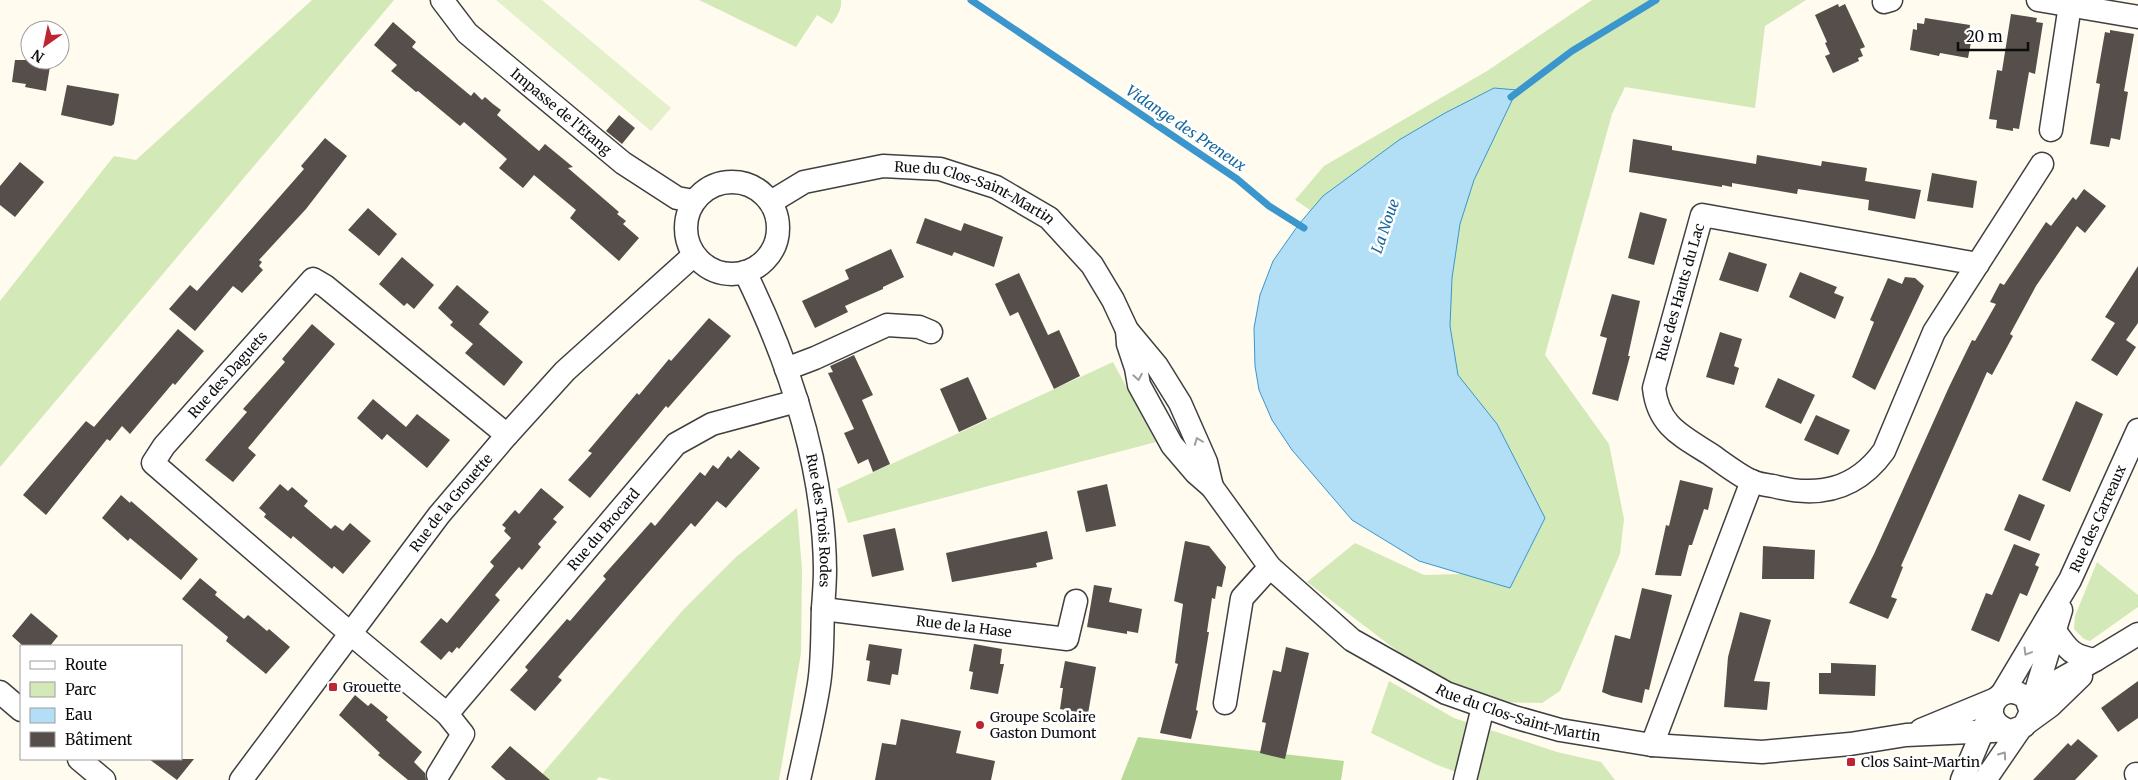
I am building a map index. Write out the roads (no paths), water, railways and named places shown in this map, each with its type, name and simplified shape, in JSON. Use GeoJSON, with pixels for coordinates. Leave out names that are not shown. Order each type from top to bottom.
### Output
{"type":"FeatureCollection","features":[{"type":"Feature","properties":{"kind":"street","name":"Impasse de l'Etang"},"geometry":{"type":"LineString","coordinates":[[442,0],[467,33],[623,164],[677,198],[694,201]]}},
{"type":"Feature","properties":{"kind":"street"},"geometry":{"type":"LineString","coordinates":[[2038,0],[2138,17]]}},
{"type":"Feature","properties":{"kind":"street"},"geometry":{"type":"LineString","coordinates":[[2051,130],[2070,6]]}},
{"type":"Feature","properties":{"kind":"street","name":"Rue des Hauts du Lac"},"geometry":{"type":"LineString","coordinates":[[1978,264],[1702,215],[1654,388],[1655,401],[1662,416],[1680,435],[1752,481],[1806,493],[1842,486],[1854,480],[1877,462],[1884,451],[1897,424],[1934,332],[1978,264],[2042,164]]}},
{"type":"Feature","properties":{"kind":"street","name":"Rue du Clos-Saint-Martin"},"geometry":{"type":"LineString","coordinates":[[770,202],[804,182],[883,166],[940,169],[996,187],[1049,218],[1092,265],[1113,300],[1127,330],[1128,344],[1136,368],[1139,385],[1172,445],[1196,473],[1212,487],[1270,567],[1352,640],[1446,693],[1483,707],[1560,730],[1652,746],[1762,752],[1850,744],[1906,735],[1983,732],[2058,700],[2095,660]]}},
{"type":"Feature","properties":{"kind":"street"},"geometry":{"type":"LineString","coordinates":[[731,182],[746,184],[757,190],[770,202],[778,224],[776,239],[770,254],[760,265],[745,272],[731,274],[717,272],[704,265],[694,255],[688,242],[686,228],[688,214],[694,201],[704,191],[717,184],[731,182]]}},
{"type":"Feature","properties":{"kind":"street","name":"Rue de la Grouette"},"geometry":{"type":"LineString","coordinates":[[241,780],[439,515],[507,435],[565,371],[694,255]]}},
{"type":"Feature","properties":{"kind":"street","name":"Rue des Trois Rodes"},"geometry":{"type":"LineString","coordinates":[[745,272],[762,307],[798,401],[814,467],[821,512],[825,570],[823,650],[819,684],[799,780]]}},
{"type":"Feature","properties":{"kind":"street","name":"Rue des Daguets"},"geometry":{"type":"LineString","coordinates":[[351,634],[160,470],[153,463],[158,454],[313,279],[325,286],[507,435]]}},
{"type":"Feature","properties":{"kind":"street"},"geometry":{"type":"LineString","coordinates":[[786,368],[815,358],[888,325],[919,327],[932,332]]}},
{"type":"Feature","properties":{"kind":"street","name":"Rue du Brocard"},"geometry":{"type":"LineString","coordinates":[[447,714],[676,444],[712,424],[798,401]]}},
{"type":"Feature","properties":{"kind":"street","name":"Rue des Carreaux"},"geometry":{"type":"LineString","coordinates":[[1965,772],[1996,701],[2070,580],[2138,430]]}},
{"type":"Feature","properties":{"kind":"street"},"geometry":{"type":"LineString","coordinates":[[1652,746],[1752,481]]}},
{"type":"Feature","properties":{"kind":"street"},"geometry":{"type":"LineString","coordinates":[[1226,703],[1242,598],[1270,567]]}},
{"type":"Feature","properties":{"kind":"street","name":"Rue des Carreaux"},"geometry":{"type":"LineString","coordinates":[[1985,780],[2025,713],[2055,631],[2070,580]]}},
{"type":"Feature","properties":{"kind":"street","name":"Rue de la Hase"},"geometry":{"type":"LineString","coordinates":[[823,609],[1067,639],[1076,601]]}},
{"type":"Feature","properties":{"kind":"street"},"geometry":{"type":"LineString","coordinates":[[2055,631],[2068,650],[2079,657],[2095,660]]}},
{"type":"Feature","properties":{"kind":"street"},"geometry":{"type":"LineString","coordinates":[[351,634],[447,714],[463,734],[438,775]]}},
{"type":"Feature","properties":{"kind":"street","name":"Rue du Clos-Saint-Martin"},"geometry":{"type":"LineString","coordinates":[[2025,713],[2095,660],[2138,634]]}},
{"type":"Feature","properties":{"kind":"street"},"geometry":{"type":"LineString","coordinates":[[0,692],[20,709]]}},
{"type":"Feature","properties":{"kind":"street"},"geometry":{"type":"LineString","coordinates":[[2015,692],[2025,713],[1996,723],[1996,701],[2015,692]]}},
{"type":"Feature","properties":{"kind":"street","name":"Rue du Clos-Saint-Martin"},"geometry":{"type":"LineString","coordinates":[[1906,735],[1996,701]]}},
{"type":"Feature","properties":{"kind":"street"},"geometry":{"type":"LineString","coordinates":[[1465,780],[1483,707]]}},
{"type":"Feature","properties":{"kind":"street"},"geometry":{"type":"LineString","coordinates":[[1941,735],[1956,744],[1962,752],[1965,772]]}},
{"type":"Feature","properties":{"kind":"street"},"geometry":{"type":"LineString","coordinates":[[80,760],[104,780]]}},
{"type":"Feature","properties":{"kind":"water"},"geometry":{"type":"Polygon","coordinates":[[[1494,88],[1517,90],[1474,180],[1460,224],[1452,278],[1450,326],[1458,375],[1497,424],[1545,518],[1510,588],[1419,561],[1352,520],[1292,450],[1272,420],[1259,390],[1255,366],[1254,328],[1260,295],[1273,261],[1299,224],[1323,196],[1399,140],[1445,113],[1494,88]]]}},
{"type":"Feature","properties":{"kind":"waterway","name":"Vidange des Preneux"},"geometry":{"type":"LineString","coordinates":[[971,0],[1237,179],[1269,206],[1304,228]]}},
{"type":"Feature","properties":{"kind":"waterway","name":"La Noue"},"geometry":{"type":"LineString","coordinates":[[1511,97],[1572,51],[1656,0]]}},
{"type":"Feature","properties":{"kind":"place","name":"Grouette"},"geometry":{"type":"Point","coordinates":[333,687]}},
{"type":"Feature","properties":{"kind":"place","name":"Groupe Scolaire Gaston Dumont"},"geometry":{"type":"Point","coordinates":[980,725]}},
{"type":"Feature","properties":{"kind":"place","name":"Clos Saint-Martin"},"geometry":{"type":"Point","coordinates":[1851,762]}}]}
